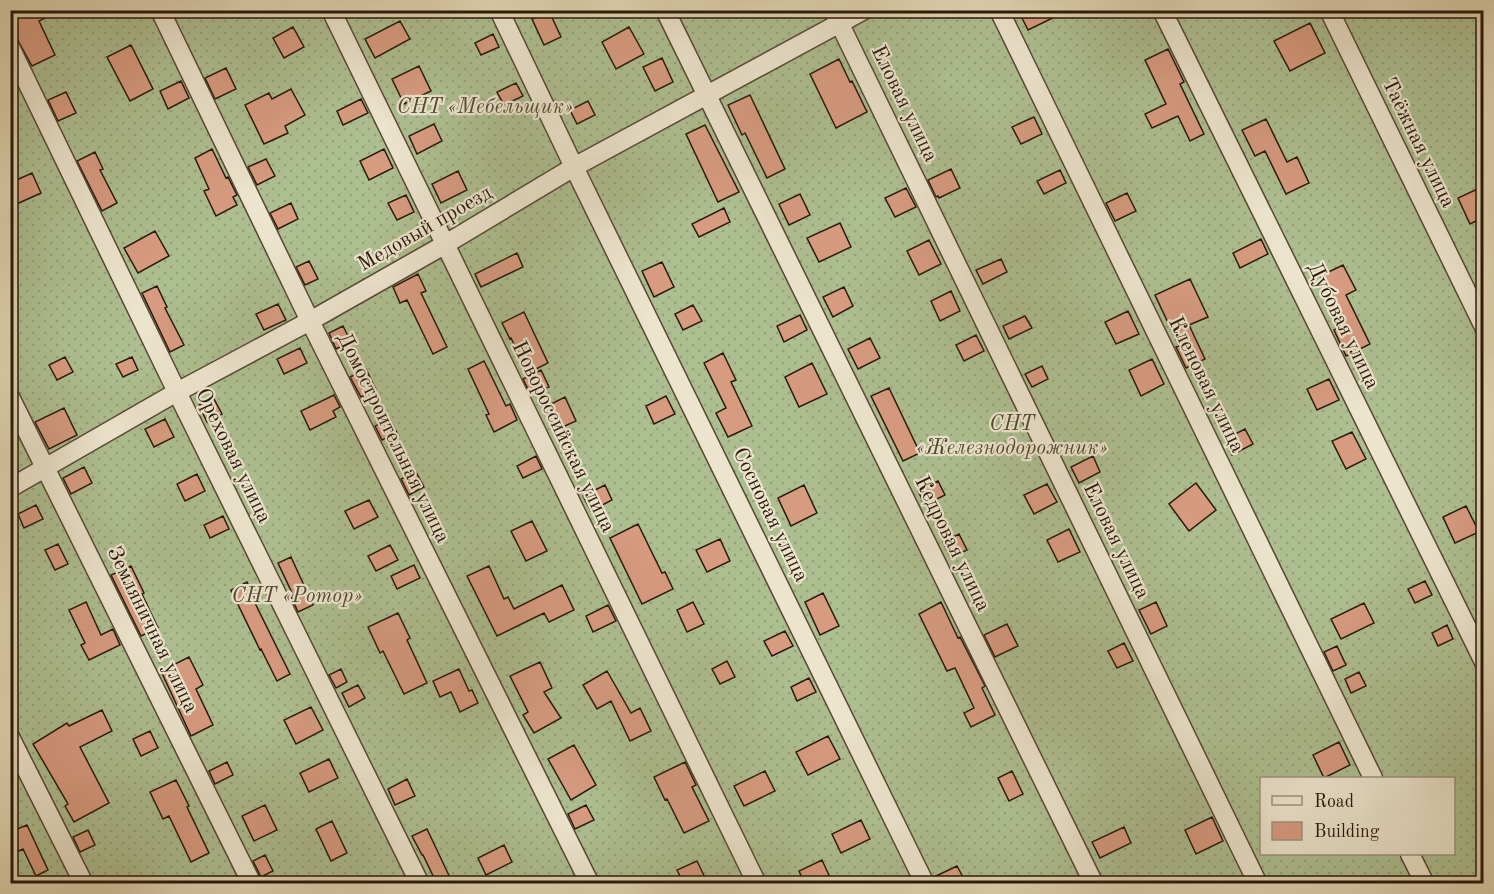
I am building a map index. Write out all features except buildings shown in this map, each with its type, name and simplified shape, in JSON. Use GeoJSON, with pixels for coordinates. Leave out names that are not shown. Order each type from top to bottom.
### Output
{"type":"FeatureCollection","features":[{"type":"Feature","properties":{"kind":"street","name":"Домостроительная улица"},"geometry":{"type":"LineString","coordinates":[[160,10],[310,321],[590,884]]}},
{"type":"Feature","properties":{"kind":"street","name":"Новороссийская улица"},"geometry":{"type":"LineString","coordinates":[[331,10],[757,884]]}},
{"type":"Feature","properties":{"kind":"street","name":"Сосновая улица"},"geometry":{"type":"LineString","coordinates":[[499,10],[925,884]]}},
{"type":"Feature","properties":{"kind":"street","name":"Кедровая улица"},"geometry":{"type":"LineString","coordinates":[[665,10],[1094,884]]}},
{"type":"Feature","properties":{"kind":"street","name":"Медовый проезд"},"geometry":{"type":"LineString","coordinates":[[10,488],[177,392],[310,321],[444,245],[574,166],[706,95],[836,17],[864,10]]}},
{"type":"Feature","properties":{"kind":"street","name":"Кленовая улица"},"geometry":{"type":"LineString","coordinates":[[999,10],[1373,777]]}},
{"type":"Feature","properties":{"kind":"street","name":"Дубовая улица"},"geometry":{"type":"LineString","coordinates":[[1162,10],[1484,662]]}},
{"type":"Feature","properties":{"kind":"street","name":"Таёжная улица"},"geometry":{"type":"LineString","coordinates":[[1329,10],[1484,327]]}},
{"type":"Feature","properties":{"kind":"street","name":"Еловая улица"},"geometry":{"type":"LineString","coordinates":[[836,17],[1258,884]]}},
{"type":"Feature","properties":{"kind":"street","name":"Ореховая улица"},"geometry":{"type":"LineString","coordinates":[[10,47],[420,884]]}},
{"type":"Feature","properties":{"kind":"street","name":"Земляничная улица"},"geometry":{"type":"LineString","coordinates":[[10,397],[252,884]]}},
{"type":"Feature","properties":{"kind":"street"},"geometry":{"type":"LineString","coordinates":[[10,737],[84,884]]}},
{"type":"Feature","properties":{"kind":"street"},"geometry":{"type":"LineString","coordinates":[[1410,855],[1425,884]]}},
{"type":"Feature","properties":{"kind":"green space"},"geometry":{"type":"Polygon","coordinates":[[[10,11],[1483,11],[1483,883],[11,883],[10,11]]]}},
{"type":"Feature","properties":{"kind":"park label","name":"СНТ «Мебельщик»"},"geometry":{"type":"Point","coordinates":[485,107]}},
{"type":"Feature","properties":{"kind":"park label","name":"СНТ «Железнодорожник»"},"geometry":{"type":"Point","coordinates":[1012,436]}},
{"type":"Feature","properties":{"kind":"park label","name":"СНТ «Ротор»"},"geometry":{"type":"Point","coordinates":[297,596]}}]}
